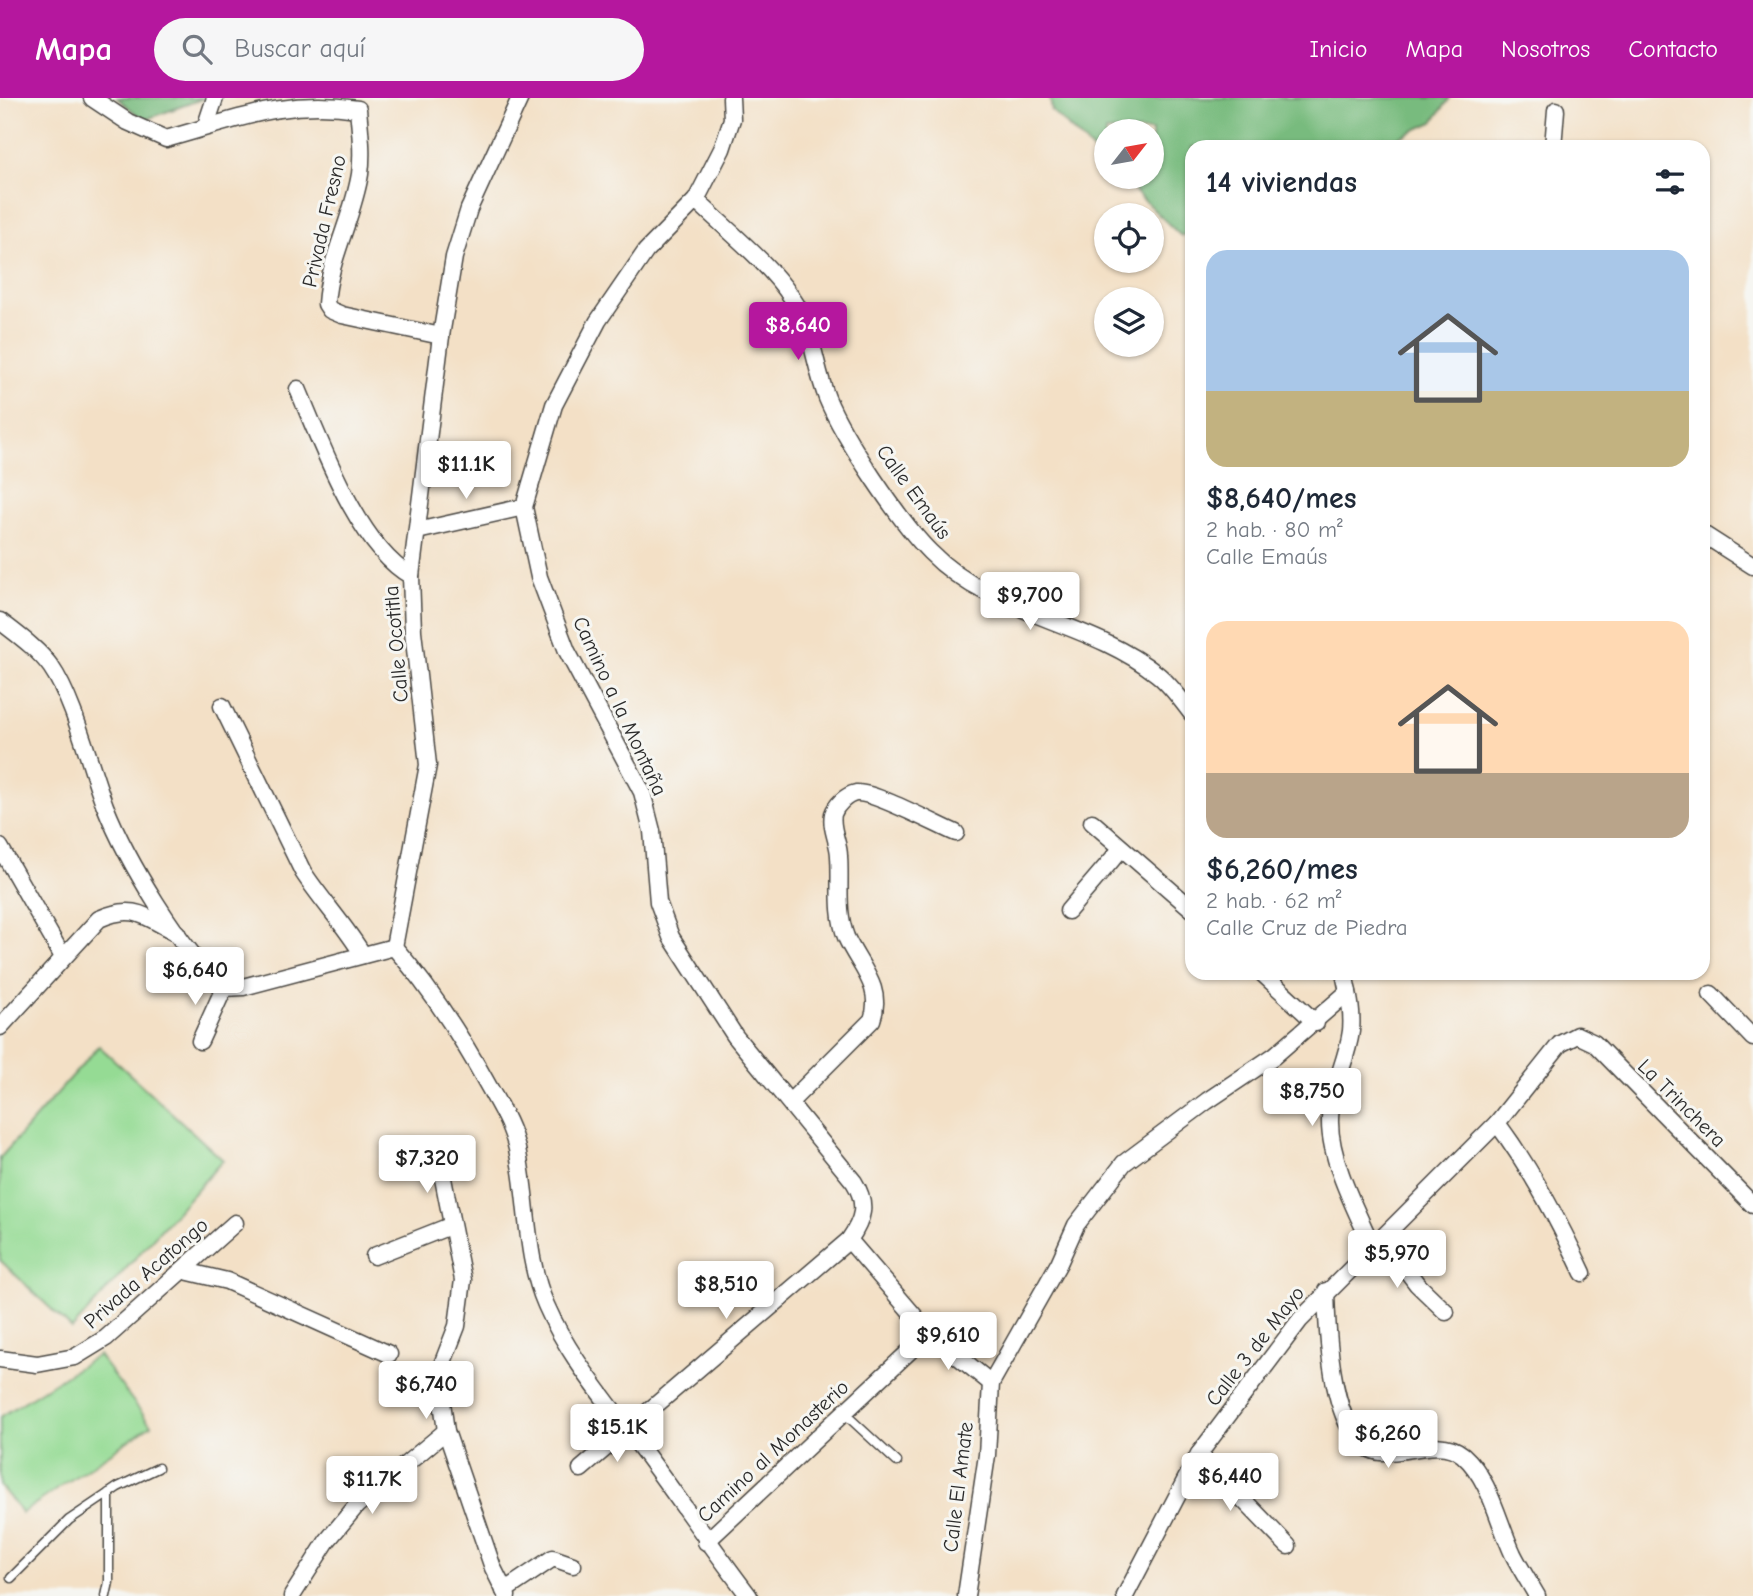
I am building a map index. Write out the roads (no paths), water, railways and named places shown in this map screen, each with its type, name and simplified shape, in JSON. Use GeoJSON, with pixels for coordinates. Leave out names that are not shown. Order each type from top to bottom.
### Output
{"type":"FeatureCollection","features":[{"type":"Feature","properties":{"kind":"street","name":"Privada Fresno"},"geometry":{"type":"LineString","coordinates":[[92,98],[150,134],[166,139],[269,102],[320,99],[360,104],[360,175],[334,260],[326,304],[330,310],[342,315],[441,336]]}},
{"type":"Feature","properties":{"kind":"street"},"geometry":{"type":"LineString","coordinates":[[206,125],[215,98]]}},
{"type":"Feature","properties":{"kind":"street","name":"Calle Ocotitla"},"geometry":{"type":"LineString","coordinates":[[394,947],[428,765],[413,631],[411,576],[441,336],[454,257],[469,209],[520,98]]}},
{"type":"Feature","properties":{"kind":"street","name":"Camino a la Montaña"},"geometry":{"type":"LineString","coordinates":[[581,1469],[849,1240],[858,1227],[864,1210],[861,1194],[790,1102],[734,1036],[671,937],[658,902],[652,831],[642,792],[567,651],[539,576],[524,507],[554,405],[598,321],[646,251],[696,200],[722,149],[732,119],[731,98]]}},
{"type":"Feature","properties":{"kind":"street"},"geometry":{"type":"LineString","coordinates":[[1554,140],[1556,110]]}},
{"type":"Feature","properties":{"kind":"street","name":"Calle Emaús"},"geometry":{"type":"LineString","coordinates":[[696,200],[794,299],[806,327],[831,407],[898,512],[928,551],[962,582],[1004,603],[1074,628],[1145,666],[1171,687],[1185,705]]}},
{"type":"Feature","properties":{"kind":"street"},"geometry":{"type":"LineString","coordinates":[[298,389],[329,461],[370,538],[395,568],[411,576]]}},
{"type":"Feature","properties":{"kind":"street"},"geometry":{"type":"LineString","coordinates":[[417,531],[524,507]]}},
{"type":"Feature","properties":{"kind":"street"},"geometry":{"type":"LineString","coordinates":[[1710,538],[1753,566]]}},
{"type":"Feature","properties":{"kind":"street"},"geometry":{"type":"LineString","coordinates":[[0,621],[29,643],[51,667],[62,689],[106,809],[142,878],[178,934],[224,988]]}},
{"type":"Feature","properties":{"kind":"street"},"geometry":{"type":"LineString","coordinates":[[222,705],[303,873],[318,895],[344,923],[363,955]]}},
{"type":"Feature","properties":{"kind":"street"},"geometry":{"type":"LineString","coordinates":[[790,1102],[872,1020],[877,1007],[876,992],[845,934],[841,919],[839,853],[833,815],[838,804],[856,793],[872,796],[956,833]]}},
{"type":"Feature","properties":{"kind":"street"},"geometry":{"type":"LineString","coordinates":[[1092,822],[1185,903]]}},
{"type":"Feature","properties":{"kind":"street"},"geometry":{"type":"LineString","coordinates":[[0,847],[63,957]]}},
{"type":"Feature","properties":{"kind":"street"},"geometry":{"type":"LineString","coordinates":[[1068,911],[1121,849]]}},
{"type":"Feature","properties":{"kind":"street"},"geometry":{"type":"LineString","coordinates":[[0,1027],[99,919],[119,910],[136,912],[178,934]]}},
{"type":"Feature","properties":{"kind":"street"},"geometry":{"type":"LineString","coordinates":[[224,988],[243,987],[394,947],[428,986],[460,1034],[512,1129],[520,1166],[528,1241],[545,1303],[587,1377],[628,1430],[738,1589],[749,1596]]}},
{"type":"Feature","properties":{"kind":"street"},"geometry":{"type":"LineString","coordinates":[[1270,980],[1316,1023]]}},
{"type":"Feature","properties":{"kind":"street"},"geometry":{"type":"LineString","coordinates":[[1345,980],[1352,1012],[1351,1034],[1336,1084],[1330,1121],[1348,1191],[1378,1243],[1446,1312]]}},
{"type":"Feature","properties":{"kind":"street"},"geometry":{"type":"LineString","coordinates":[[200,1041],[224,988]]}},
{"type":"Feature","properties":{"kind":"street"},"geometry":{"type":"LineString","coordinates":[[849,1240],[929,1333],[991,1383],[1059,1263],[1076,1225],[1124,1163],[1207,1101],[1275,1056],[1316,1023],[1348,992]]}},
{"type":"Feature","properties":{"kind":"street"},"geometry":{"type":"LineString","coordinates":[[1712,994],[1753,1038]]}},
{"type":"Feature","properties":{"kind":"street","name":"Calle 3 de Mayo"},"geometry":{"type":"LineString","coordinates":[[1125,1596],[1199,1454],[1300,1320],[1326,1291],[1378,1243],[1497,1123],[1560,1044],[1577,1035]]}},
{"type":"Feature","properties":{"kind":"street","name":"La Trinchera"},"geometry":{"type":"LineString","coordinates":[[1577,1035],[1594,1043],[1753,1205]]}},
{"type":"Feature","properties":{"kind":"street"},"geometry":{"type":"LineString","coordinates":[[1497,1123],[1530,1168],[1556,1214],[1583,1273]]}},
{"type":"Feature","properties":{"kind":"street"},"geometry":{"type":"LineString","coordinates":[[439,1158],[450,1226],[463,1280],[457,1326],[443,1362],[441,1395],[446,1431],[493,1568],[506,1594],[553,1558],[573,1565]]}},
{"type":"Feature","properties":{"kind":"street","name":"Privada Acatongo"},"geometry":{"type":"LineString","coordinates":[[0,1359],[37,1364],[75,1357],[106,1338],[185,1272],[235,1223]]}},
{"type":"Feature","properties":{"kind":"street"},"geometry":{"type":"LineString","coordinates":[[374,1256],[450,1226]]}},
{"type":"Feature","properties":{"kind":"street"},"geometry":{"type":"LineString","coordinates":[[185,1272],[227,1280],[389,1354]]}},
{"type":"Feature","properties":{"kind":"street"},"geometry":{"type":"LineString","coordinates":[[1326,1291],[1330,1369],[1357,1438],[1370,1449],[1381,1452],[1436,1446],[1456,1450],[1465,1456],[1479,1474],[1513,1553],[1537,1596]]}},
{"type":"Feature","properties":{"kind":"street"},"geometry":{"type":"LineString","coordinates":[[1300,1320],[1327,1336]]}},
{"type":"Feature","properties":{"kind":"street","name":"Camino al Monasterio"},"geometry":{"type":"LineString","coordinates":[[706,1542],[929,1333]]}},
{"type":"Feature","properties":{"kind":"street","name":"Calle El Amate"},"geometry":{"type":"LineString","coordinates":[[966,1596],[986,1455],[991,1383]]}},
{"type":"Feature","properties":{"kind":"street"},"geometry":{"type":"LineString","coordinates":[[292,1596],[327,1541],[357,1505],[446,1431]]}},
{"type":"Feature","properties":{"kind":"street"},"geometry":{"type":"LineString","coordinates":[[1199,1454],[1287,1546]]}},
{"type":"Feature","properties":{"kind":"lane"},"geometry":{"type":"LineString","coordinates":[[844,1413],[897,1462]]}},
{"type":"Feature","properties":{"kind":"lane"},"geometry":{"type":"LineString","coordinates":[[11,1578],[69,1520],[109,1493],[158,1468]]}},
{"type":"Feature","properties":{"kind":"lane"},"geometry":{"type":"LineString","coordinates":[[106,1596],[109,1582],[109,1493]]}}]}
